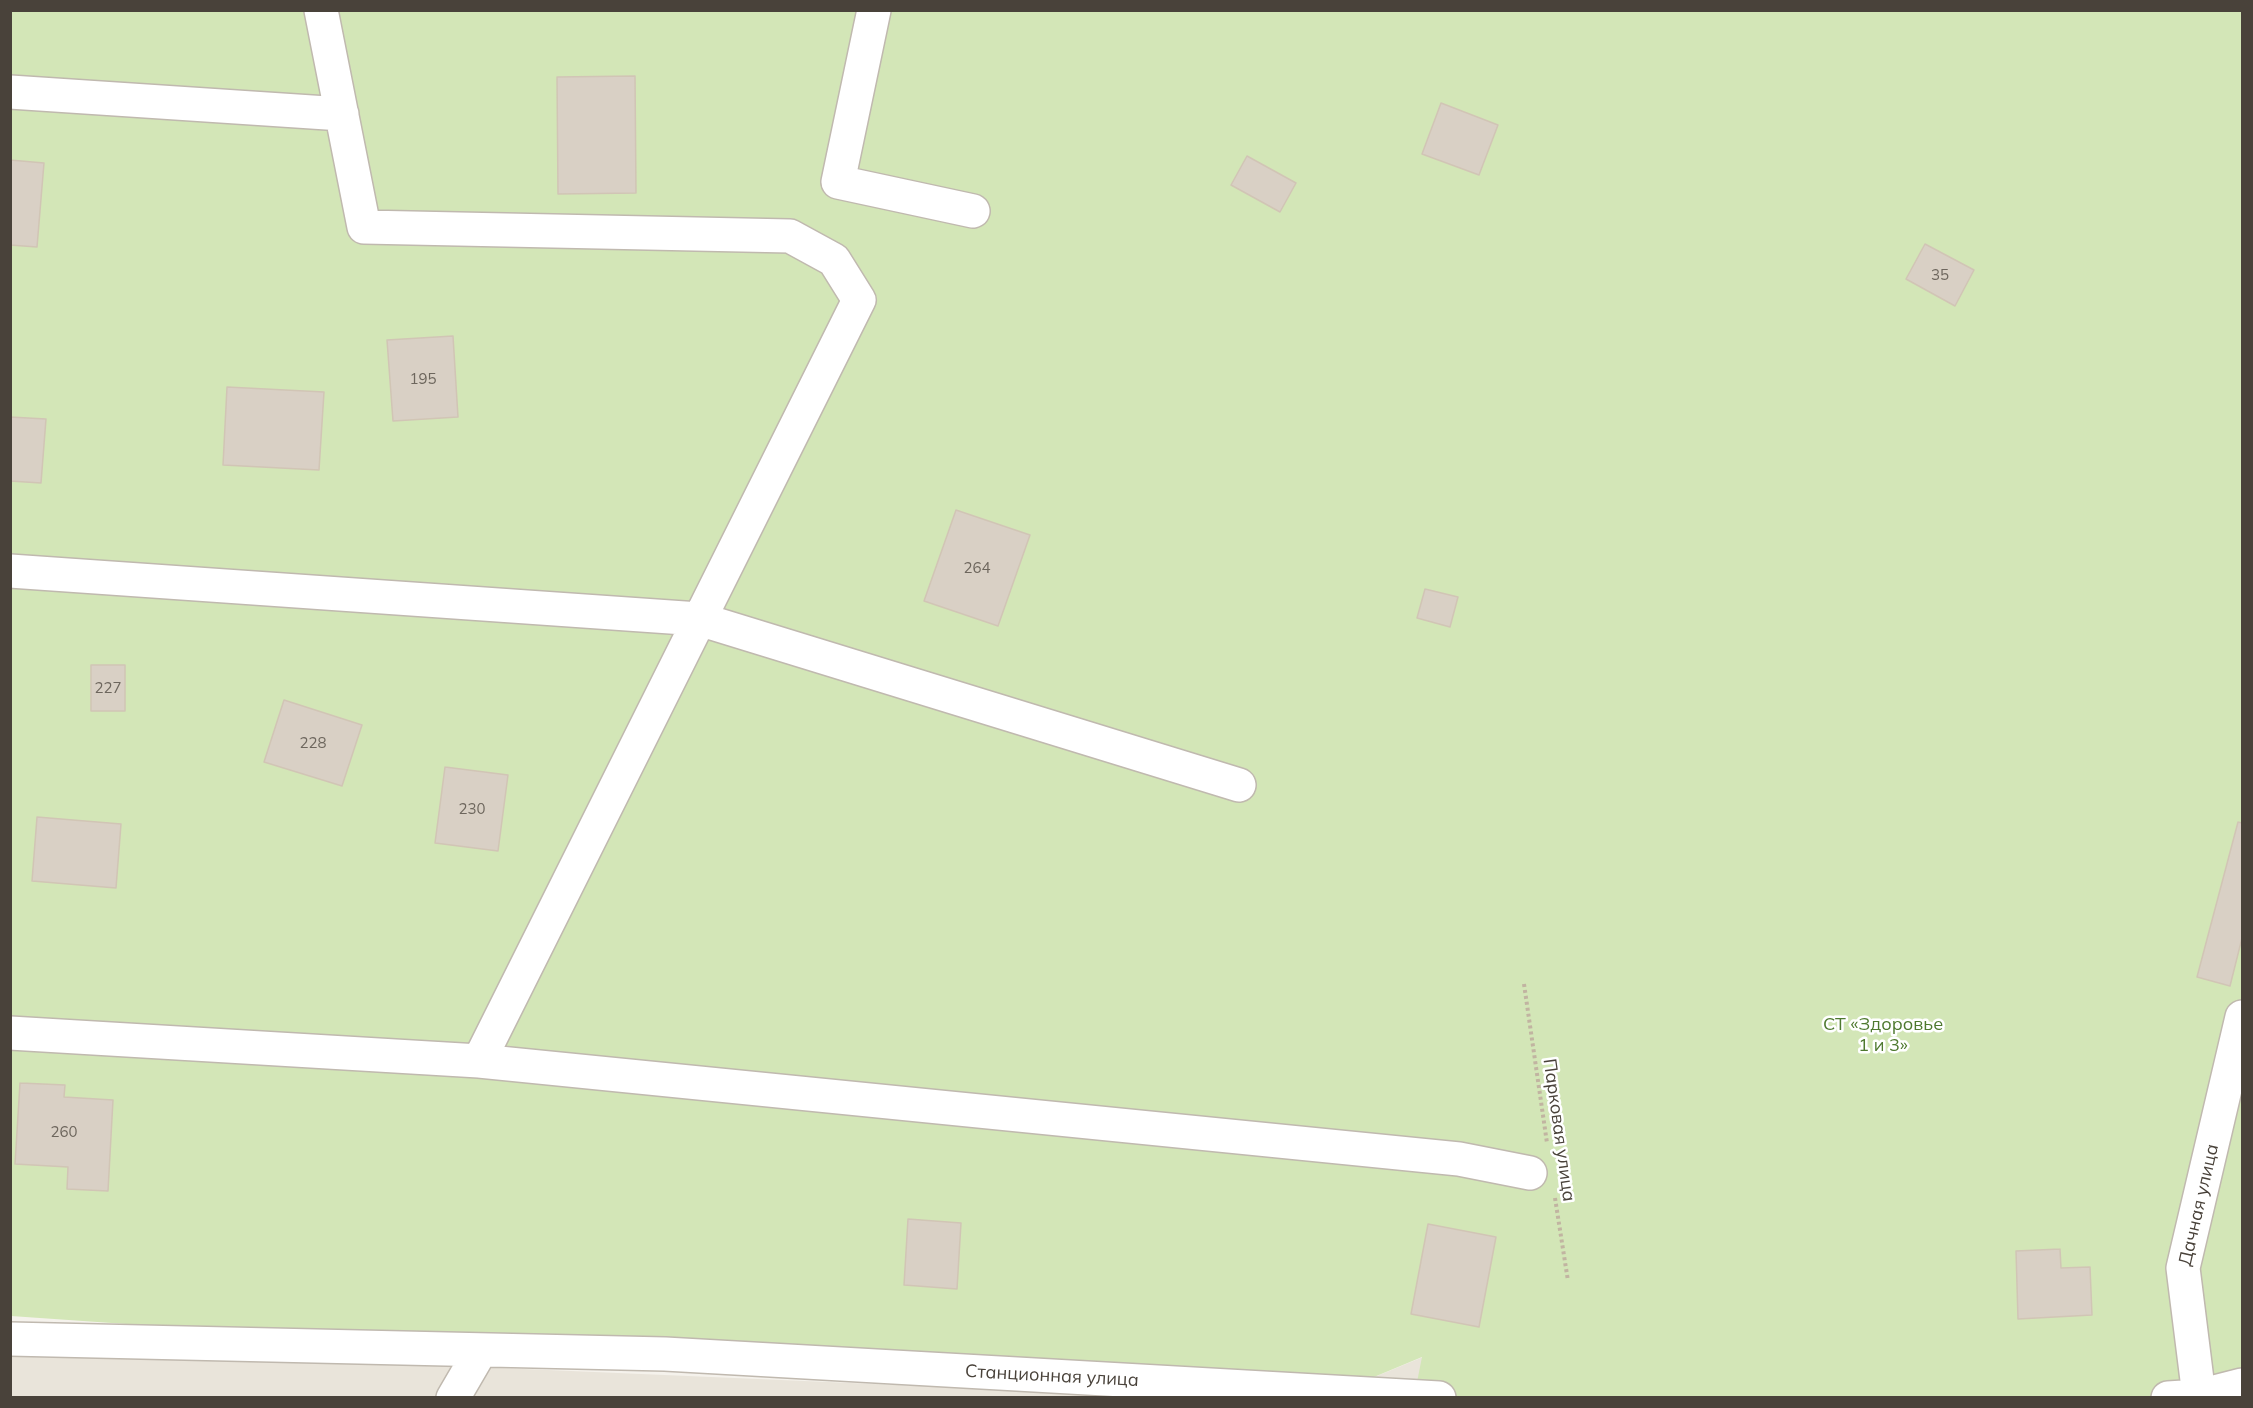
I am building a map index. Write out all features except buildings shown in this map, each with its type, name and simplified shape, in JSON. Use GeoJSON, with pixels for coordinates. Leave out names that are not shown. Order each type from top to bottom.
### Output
{"type":"FeatureCollection","features":[{"type":"Feature","properties":{"kind":"street"},"geometry":{"type":"LineString","coordinates":[[321,10],[364,227],[790,236],[834,260],[859,300],[479,1061]]}},
{"type":"Feature","properties":{"kind":"street"},"geometry":{"type":"LineString","coordinates":[[874,10],[838,182],[973,211]]}},
{"type":"Feature","properties":{"kind":"street"},"geometry":{"type":"LineString","coordinates":[[10,92],[342,114]]}},
{"type":"Feature","properties":{"kind":"street"},"geometry":{"type":"LineString","coordinates":[[10,571],[699,619],[1239,785]]}},
{"type":"Feature","properties":{"kind":"street","name":"Дачная улица"},"geometry":{"type":"LineString","coordinates":[[2184,1397],[2183,1268],[2242,1017]]}},
{"type":"Feature","properties":{"kind":"street"},"geometry":{"type":"LineString","coordinates":[[10,1033],[479,1061],[1459,1159],[1542,1181]]}},
{"type":"Feature","properties":{"kind":"street","name":"Станционная улица"},"geometry":{"type":"LineString","coordinates":[[10,1339],[665,1354],[1439,1398]]}},
{"type":"Feature","properties":{"kind":"street"},"geometry":{"type":"LineString","coordinates":[[453,1398],[482,1350]]}},
{"type":"Feature","properties":{"kind":"street"},"geometry":{"type":"LineString","coordinates":[[2184,1397],[2242,1385]]}},
{"type":"Feature","properties":{"kind":"path","name":"Парковая улица"},"geometry":{"type":"LineString","coordinates":[[1524,984],[1548,1144]]}},
{"type":"Feature","properties":{"kind":"path","name":"Парковая улица"},"geometry":{"type":"LineString","coordinates":[[1542,1181],[1568,1281]]}},
{"type":"Feature","properties":{"kind":"shaded area"},"geometry":{"type":"Polygon","coordinates":[[[11,1347],[1178,1397],[11,1398],[11,1347]]]}},
{"type":"Feature","properties":{"kind":"shaded area"},"geometry":{"type":"Polygon","coordinates":[[[1423,1357],[1414,1397],[1326,1397],[1423,1357]]]}},
{"type":"Feature","properties":{"kind":"green space","name":"СТ «Здоровье 1 и 3»"},"geometry":{"type":"Polygon","coordinates":[[[10,11],[2242,11],[2242,1397],[1414,1397],[1422,1357],[1326,1397],[1178,1397],[11,1316],[10,11]]]}}]}
